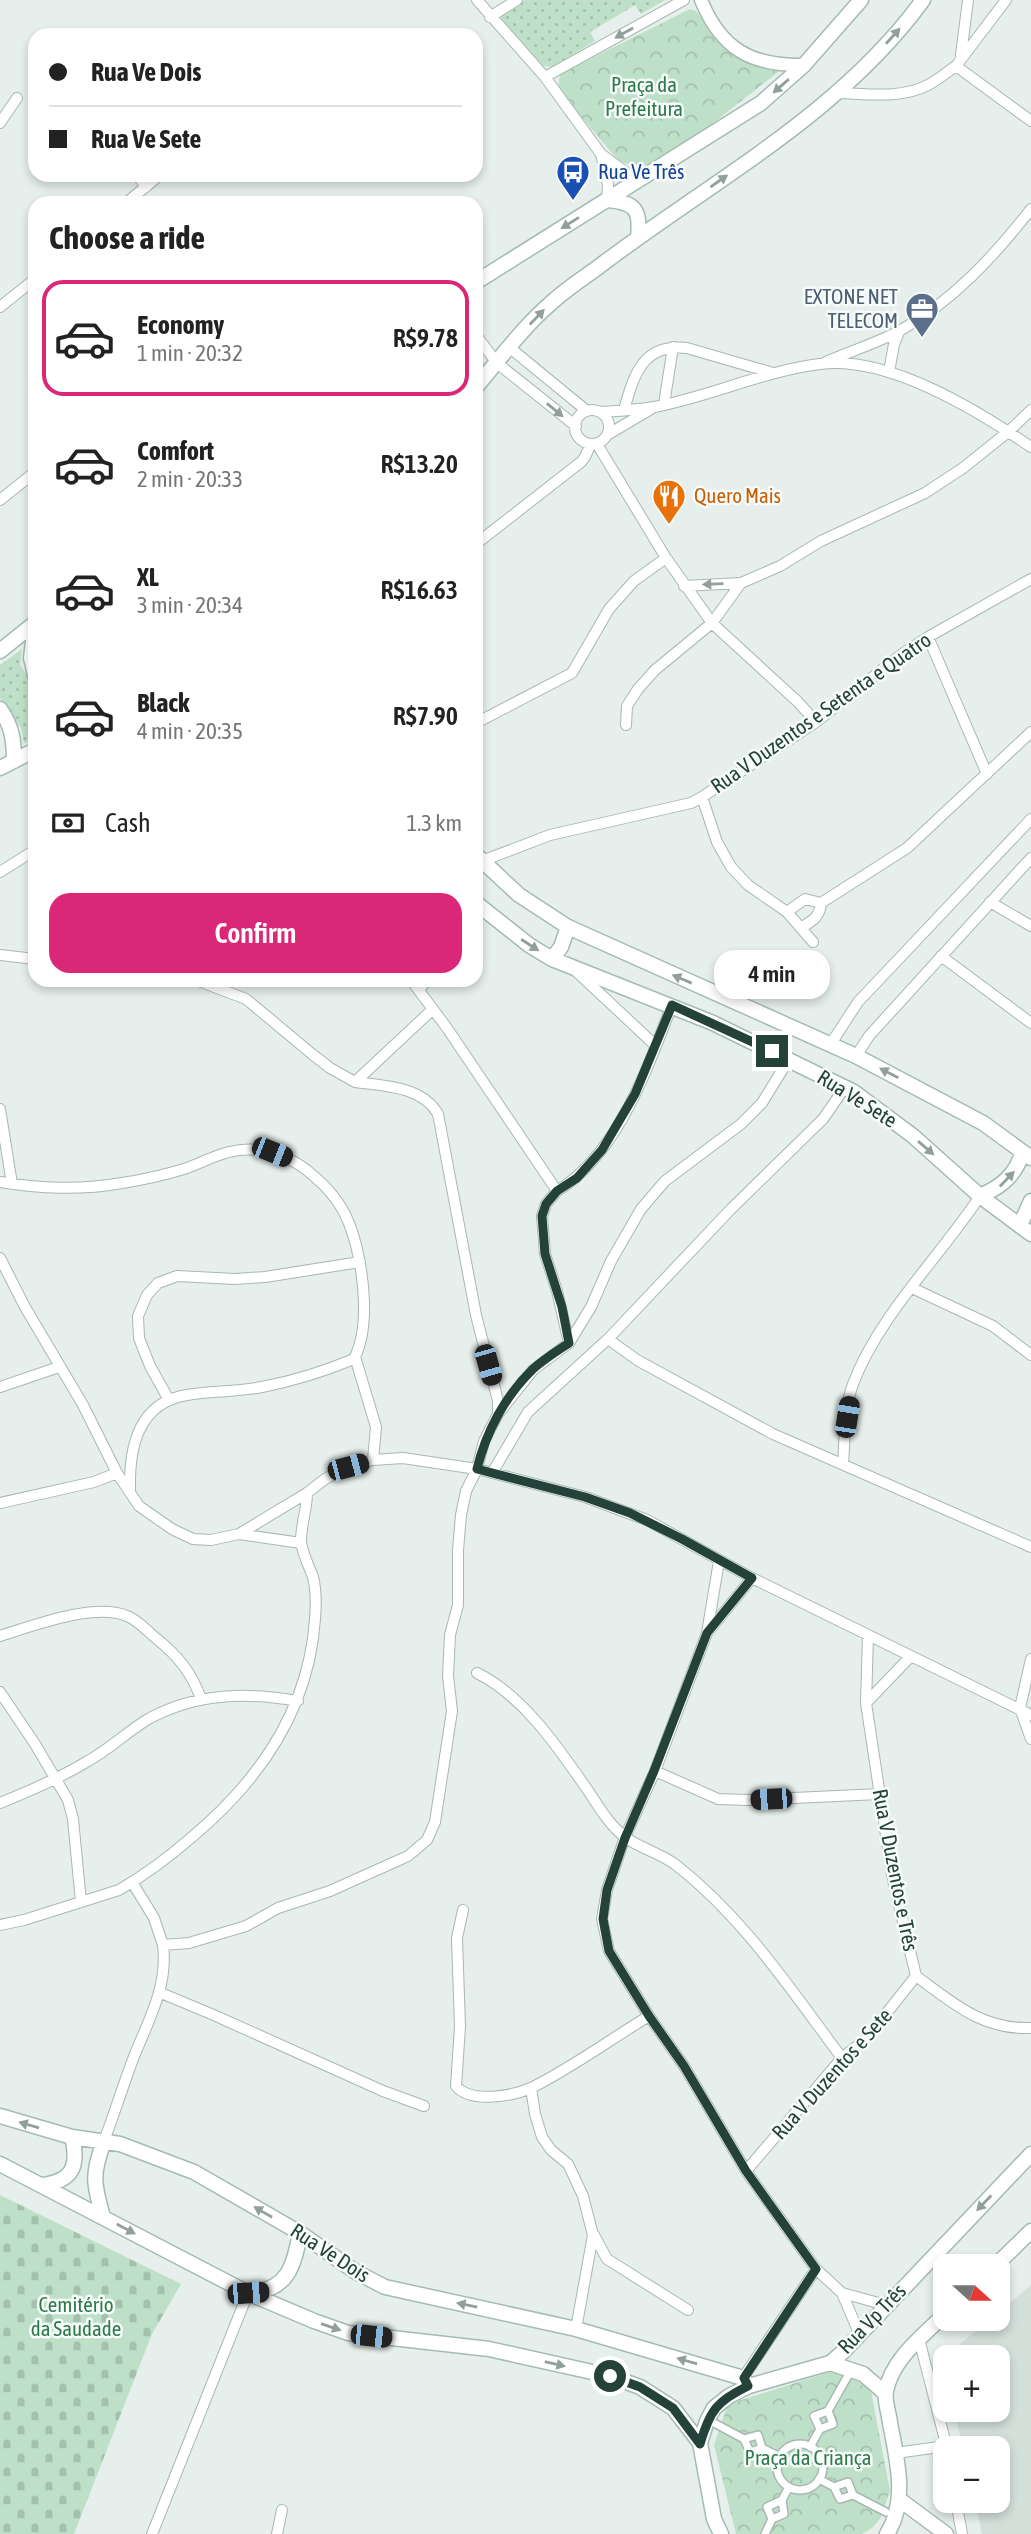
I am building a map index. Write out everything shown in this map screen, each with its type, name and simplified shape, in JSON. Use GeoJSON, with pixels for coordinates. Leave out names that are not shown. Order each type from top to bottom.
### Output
{"type":"FeatureCollection","features":[{"type":"Feature","properties":{"kind":"main road"},"geometry":{"type":"LineString","coordinates":[[483,278],[761,103],[804,65],[861,0]]}},
{"type":"Feature","properties":{"kind":"main road"},"geometry":{"type":"LineString","coordinates":[[483,379],[550,304],[638,237],[807,119],[839,93],[923,0]]}},
{"type":"Feature","properties":{"kind":"main road"},"geometry":{"type":"LineString","coordinates":[[607,200],[619,201],[637,211],[638,237]]}},
{"type":"Feature","properties":{"kind":"main road"},"geometry":{"type":"LineString","coordinates":[[0,651],[28,629]]}},
{"type":"Feature","properties":{"kind":"main road"},"geometry":{"type":"LineString","coordinates":[[0,709],[9,721],[14,739],[14,761]]}},
{"type":"Feature","properties":{"kind":"main road"},"geometry":{"type":"LineString","coordinates":[[0,768],[28,754]]}},
{"type":"Feature","properties":{"kind":"main road","name":"Rua Ve Sete"},"geometry":{"type":"LineString","coordinates":[[483,862],[519,895],[568,927],[856,1056],[983,1123],[1027,1155]]}},
{"type":"Feature","properties":{"kind":"main road","name":"Rua Ve Sete"},"geometry":{"type":"LineString","coordinates":[[483,913],[552,959],[672,1005],[845,1087],[913,1136],[980,1196],[1025,1229]]}},
{"type":"Feature","properties":{"kind":"main road"},"geometry":{"type":"LineString","coordinates":[[552,959],[561,947],[568,927]]}},
{"type":"Feature","properties":{"kind":"main road"},"geometry":{"type":"LineString","coordinates":[[980,1196],[1008,1180],[1027,1155]]}},
{"type":"Feature","properties":{"kind":"main road"},"geometry":{"type":"LineString","coordinates":[[1025,1229],[1031,1201]]}},
{"type":"Feature","properties":{"kind":"main road","name":"Rua Ve Dois"},"geometry":{"type":"LineString","coordinates":[[0,2116],[72,2137],[120,2144],[194,2172],[300,2233],[356,2272],[385,2287],[576,2329],[746,2382]]}},
{"type":"Feature","properties":{"kind":"main road"},"geometry":{"type":"LineString","coordinates":[[42,2185],[57,2183],[75,2166],[72,2137]]}},
{"type":"Feature","properties":{"kind":"main road"},"geometry":{"type":"LineString","coordinates":[[103,2217],[93,2180],[104,2141]]}},
{"type":"Feature","properties":{"kind":"main road","name":"Rua Vp Três"},"geometry":{"type":"LineString","coordinates":[[830,2363],[1031,2154]]}},
{"type":"Feature","properties":{"kind":"main road"},"geometry":{"type":"LineString","coordinates":[[0,2164],[248,2293],[348,2333],[489,2349],[610,2376],[640,2387],[673,2408],[700,2444],[714,2519],[721,2534]]}},
{"type":"Feature","properties":{"kind":"main road"},"geometry":{"type":"LineString","coordinates":[[1007,2254],[1031,2231]]}},
{"type":"Feature","properties":{"kind":"main road"},"geometry":{"type":"LineString","coordinates":[[248,2293],[264,2292],[279,2284],[292,2268],[300,2233]]}},
{"type":"Feature","properties":{"kind":"main road"},"geometry":{"type":"LineString","coordinates":[[887,2534],[896,2519],[900,2500],[896,2453],[885,2393],[896,2366],[933,2326]]}},
{"type":"Feature","properties":{"kind":"main road","name":"Rua Vp Três"},"geometry":{"type":"LineString","coordinates":[[700,2444],[714,2408],[746,2382],[830,2363],[863,2374],[885,2393]]}},
{"type":"Feature","properties":{"kind":"main road"},"geometry":{"type":"LineString","coordinates":[[900,2500],[946,2534]]}},
{"type":"Feature","properties":{"kind":"main road"},"geometry":{"type":"LineString","coordinates":[[709,2534],[714,2519]]}},
{"type":"Feature","properties":{"kind":"street"},"geometry":{"type":"LineString","coordinates":[[477,0],[545,78],[601,154],[628,174],[643,178]]}},
{"type":"Feature","properties":{"kind":"street"},"geometry":{"type":"LineString","coordinates":[[490,17],[517,0]]}},
{"type":"Feature","properties":{"kind":"street"},"geometry":{"type":"LineString","coordinates":[[545,78],[684,0]]}},
{"type":"Feature","properties":{"kind":"street"},"geometry":{"type":"LineString","coordinates":[[701,0],[717,32],[734,49],[761,61],[804,65]]}},
{"type":"Feature","properties":{"kind":"street"},"geometry":{"type":"LineString","coordinates":[[961,56],[968,0]]}},
{"type":"Feature","properties":{"kind":"street"},"geometry":{"type":"LineString","coordinates":[[839,93],[897,94],[928,85],[956,66],[1006,0]]}},
{"type":"Feature","properties":{"kind":"street"},"geometry":{"type":"LineString","coordinates":[[956,66],[1031,121]]}},
{"type":"Feature","properties":{"kind":"street"},"geometry":{"type":"LineString","coordinates":[[0,123],[18,98]]}},
{"type":"Feature","properties":{"kind":"street"},"geometry":{"type":"LineString","coordinates":[[601,154],[608,185],[607,200]]}},
{"type":"Feature","properties":{"kind":"street"},"geometry":{"type":"LineString","coordinates":[[142,182],[146,187]]}},
{"type":"Feature","properties":{"kind":"street"},"geometry":{"type":"LineString","coordinates":[[135,196],[152,182]]}},
{"type":"Feature","properties":{"kind":"street"},"geometry":{"type":"LineString","coordinates":[[509,347],[587,411],[600,412],[659,406],[774,373],[822,363],[900,330],[931,310],[967,281],[1031,209]]}},
{"type":"Feature","properties":{"kind":"street"},"geometry":{"type":"LineString","coordinates":[[0,307],[28,285]]}},
{"type":"Feature","properties":{"kind":"street"},"geometry":{"type":"LineString","coordinates":[[889,372],[894,344],[900,330]]}},
{"type":"Feature","properties":{"kind":"street"},"geometry":{"type":"LineString","coordinates":[[483,344],[497,363],[576,426]]}},
{"type":"Feature","properties":{"kind":"street"},"geometry":{"type":"LineString","coordinates":[[624,410],[641,365],[661,349],[673,346],[774,373]]}},
{"type":"Feature","properties":{"kind":"street"},"geometry":{"type":"LineString","coordinates":[[483,539],[581,462],[594,444],[659,406],[673,346]]}},
{"type":"Feature","properties":{"kind":"street"},"geometry":{"type":"LineString","coordinates":[[822,363],[889,372],[956,401],[1031,447]]}},
{"type":"Feature","properties":{"kind":"street"},"geometry":{"type":"LineString","coordinates":[[684,586],[741,583],[780,566],[821,541],[934,488],[1009,432],[1031,410]]}},
{"type":"Feature","properties":{"kind":"street"},"geometry":{"type":"LineString","coordinates":[[587,411],[577,419],[579,438],[594,444],[684,586],[712,623],[816,722]]}},
{"type":"Feature","properties":{"kind":"street"},"geometry":{"type":"LineString","coordinates":[[600,412],[609,422],[607,435]]}},
{"type":"Feature","properties":{"kind":"street"},"geometry":{"type":"LineString","coordinates":[[0,500],[28,478]]}},
{"type":"Feature","properties":{"kind":"street"},"geometry":{"type":"LineString","coordinates":[[483,719],[572,673],[608,609],[634,581],[666,558]]}},
{"type":"Feature","properties":{"kind":"street","name":"Rua V Duzentos e Setenta e Quatro"},"geometry":{"type":"LineString","coordinates":[[483,857],[550,835],[691,803],[816,722],[902,654],[1031,579]]}},
{"type":"Feature","properties":{"kind":"street"},"geometry":{"type":"LineString","coordinates":[[626,725],[627,706],[638,689],[655,670],[712,623],[741,583]]}},
{"type":"Feature","properties":{"kind":"street"},"geometry":{"type":"LineString","coordinates":[[928,637],[987,774]]}},
{"type":"Feature","properties":{"kind":"street"},"geometry":{"type":"LineString","coordinates":[[787,912],[805,899],[821,903],[907,848],[1031,732]]}},
{"type":"Feature","properties":{"kind":"street"},"geometry":{"type":"LineString","coordinates":[[702,797],[718,842],[731,867],[748,885],[787,912],[813,942]]}},
{"type":"Feature","properties":{"kind":"street"},"geometry":{"type":"LineString","coordinates":[[830,1045],[858,1002],[1031,819]]}},
{"type":"Feature","properties":{"kind":"street"},"geometry":{"type":"LineString","coordinates":[[0,872],[28,854]]}},
{"type":"Feature","properties":{"kind":"street"},"geometry":{"type":"LineString","coordinates":[[856,1056],[869,1036],[1031,858]]}},
{"type":"Feature","properties":{"kind":"street"},"geometry":{"type":"LineString","coordinates":[[990,902],[1031,926]]}},
{"type":"Feature","properties":{"kind":"street"},"geometry":{"type":"LineString","coordinates":[[802,928],[820,912],[821,903]]}},
{"type":"Feature","properties":{"kind":"street"},"geometry":{"type":"LineString","coordinates":[[0,955],[28,958]]}},
{"type":"Feature","properties":{"kind":"street"},"geometry":{"type":"LineString","coordinates":[[941,956],[1031,1023]]}},
{"type":"Feature","properties":{"kind":"street"},"geometry":{"type":"LineString","coordinates":[[569,965],[656,1046]]}},
{"type":"Feature","properties":{"kind":"street"},"geometry":{"type":"LineString","coordinates":[[214,987],[246,999],[330,1068],[355,1082],[399,1088],[421,1096],[432,1104],[438,1114],[476,1315],[498,1401],[498,1414]]}},
{"type":"Feature","properties":{"kind":"street"},"geometry":{"type":"LineString","coordinates":[[417,987],[557,1191]]}},
{"type":"Feature","properties":{"kind":"street"},"geometry":{"type":"LineString","coordinates":[[569,1343],[545,1254],[542,1216],[546,1204],[557,1191],[577,1178],[602,1150],[635,1094],[672,1005]]}},
{"type":"Feature","properties":{"kind":"street"},"geometry":{"type":"LineString","coordinates":[[355,1082],[433,1009]]}},
{"type":"Feature","properties":{"kind":"street"},"geometry":{"type":"LineString","coordinates":[[163,1945],[189,1943],[246,1926],[278,1908],[330,1891],[408,1856],[427,1840],[435,1822],[452,1711],[448,1676],[450,1635],[458,1605],[460,1582],[458,1550],[461,1515],[466,1491],[477,1469],[484,1441],[498,1414],[533,1370],[569,1343],[591,1307],[611,1261],[641,1209],[665,1181],[741,1125],[762,1103],[789,1059]]}},
{"type":"Feature","properties":{"kind":"street"},"geometry":{"type":"LineString","coordinates":[[492,1473],[528,1412],[607,1339],[731,1209],[823,1119],[845,1087]]}},
{"type":"Feature","properties":{"kind":"street"},"geometry":{"type":"LineString","coordinates":[[0,1109],[12,1184]]}},
{"type":"Feature","properties":{"kind":"street"},"geometry":{"type":"LineString","coordinates":[[0,1182],[74,1187],[120,1184],[183,1169],[228,1152],[251,1150],[272,1152],[301,1164],[326,1186],[344,1208],[360,1262],[364,1280],[357,1354],[376,1427],[373,1460]]}},
{"type":"Feature","properties":{"kind":"street"},"geometry":{"type":"LineString","coordinates":[[843,1464],[852,1386],[875,1341],[980,1196]]}},
{"type":"Feature","properties":{"kind":"street"},"geometry":{"type":"LineString","coordinates":[[0,1258],[83,1405],[117,1473],[139,1506],[193,1539],[211,1540],[239,1534],[325,1479],[348,1467],[373,1460],[403,1458],[477,1469],[614,1507],[647,1520],[752,1578],[1031,1714]]}},
{"type":"Feature","properties":{"kind":"street"},"geometry":{"type":"LineString","coordinates":[[169,1400],[150,1366],[139,1338],[138,1316],[146,1296],[158,1283],[177,1276],[235,1279],[265,1277],[360,1262]]}},
{"type":"Feature","properties":{"kind":"street"},"geometry":{"type":"LineString","coordinates":[[912,1288],[993,1326],[1031,1354]]}},
{"type":"Feature","properties":{"kind":"street"},"geometry":{"type":"LineString","coordinates":[[607,1339],[637,1360],[773,1434],[1031,1547]]}},
{"type":"Feature","properties":{"kind":"street"},"geometry":{"type":"LineString","coordinates":[[130,1491],[129,1461],[136,1434],[151,1412],[169,1400],[186,1395],[263,1387],[321,1371],[357,1354]]}},
{"type":"Feature","properties":{"kind":"street"},"geometry":{"type":"LineString","coordinates":[[0,1387],[60,1367]]}},
{"type":"Feature","properties":{"kind":"street"},"geometry":{"type":"LineString","coordinates":[[0,1503],[94,1482],[117,1473]]}},
{"type":"Feature","properties":{"kind":"street"},"geometry":{"type":"LineString","coordinates":[[0,1925],[118,1890],[132,1882],[219,1814],[257,1773],[298,1701],[310,1659],[315,1619],[314,1580],[301,1543],[307,1493]]}},
{"type":"Feature","properties":{"kind":"street"},"geometry":{"type":"LineString","coordinates":[[239,1534],[301,1543]]}},
{"type":"Feature","properties":{"kind":"street"},"geometry":{"type":"LineString","coordinates":[[719,1561],[707,1633],[625,1838],[607,1890],[603,1919],[609,1951],[649,2016],[684,2066],[746,2171],[816,2269],[842,2293],[859,2333]]}},
{"type":"Feature","properties":{"kind":"street"},"geometry":{"type":"LineString","coordinates":[[707,1633],[752,1578]]}},
{"type":"Feature","properties":{"kind":"street"},"geometry":{"type":"LineString","coordinates":[[0,1636],[70,1616],[105,1612],[128,1616],[171,1650],[184,1664],[195,1681],[201,1699]]}},
{"type":"Feature","properties":{"kind":"street","name":"Rua V Duzentos e Três"},"geometry":{"type":"LineString","coordinates":[[868,1635],[866,1703],[892,1875],[916,1976],[974,2018],[1002,2026],[1031,2028]]}},
{"type":"Feature","properties":{"kind":"street"},"geometry":{"type":"LineString","coordinates":[[866,1703],[910,1657]]}},
{"type":"Feature","properties":{"kind":"street"},"geometry":{"type":"LineString","coordinates":[[1031,1659],[1020,1708],[1031,1740]]}},
{"type":"Feature","properties":{"kind":"street"},"geometry":{"type":"LineString","coordinates":[[477,1673],[506,1690],[552,1740],[604,1814],[625,1838],[652,1849],[675,1864],[731,1913],[842,2058]]}},
{"type":"Feature","properties":{"kind":"street"},"geometry":{"type":"LineString","coordinates":[[0,1692],[68,1800],[74,1819],[81,1902]]}},
{"type":"Feature","properties":{"kind":"street"},"geometry":{"type":"LineString","coordinates":[[0,1803],[87,1762],[149,1719],[201,1699],[241,1695],[298,1701]]}},
{"type":"Feature","properties":{"kind":"street"},"geometry":{"type":"LineString","coordinates":[[654,1771],[718,1799],[879,1794]]}},
{"type":"Feature","properties":{"kind":"street"},"geometry":{"type":"LineString","coordinates":[[104,2141],[160,1993],[165,1960],[154,1918],[132,1882]]}},
{"type":"Feature","properties":{"kind":"street"},"geometry":{"type":"LineString","coordinates":[[463,1910],[457,1938],[460,2027],[456,2086],[467,2095],[488,2096],[531,2088],[649,2016]]}},
{"type":"Feature","properties":{"kind":"street","name":"Rua V Duzentos e Sete"},"geometry":{"type":"LineString","coordinates":[[746,2171],[842,2058],[866,2039],[916,1976]]}},
{"type":"Feature","properties":{"kind":"street"},"geometry":{"type":"LineString","coordinates":[[160,1993],[383,2091],[424,2106]]}},
{"type":"Feature","properties":{"kind":"street"},"geometry":{"type":"LineString","coordinates":[[531,2088],[542,2137],[551,2150],[568,2164],[583,2196],[593,2235],[607,2259],[688,2310]]}},
{"type":"Feature","properties":{"kind":"street"},"geometry":{"type":"LineString","coordinates":[[576,2329],[593,2235]]}},
{"type":"Feature","properties":{"kind":"street"},"geometry":{"type":"LineString","coordinates":[[746,2382],[816,2269]]}},
{"type":"Feature","properties":{"kind":"street"},"geometry":{"type":"LineString","coordinates":[[152,2534],[248,2293]]}},
{"type":"Feature","properties":{"kind":"street"},"geometry":{"type":"LineString","coordinates":[[842,2293],[887,2305]]}},
{"type":"Feature","properties":{"kind":"street"},"geometry":{"type":"LineString","coordinates":[[919,2339],[943,2436]]}},
{"type":"Feature","properties":{"kind":"street"},"geometry":{"type":"LineString","coordinates":[[820,2429],[814,2416],[828,2411],[850,2372]]}},
{"type":"Feature","properties":{"kind":"street"},"geometry":{"type":"LineString","coordinates":[[810,2446],[820,2429],[833,2424],[828,2411]]}},
{"type":"Feature","properties":{"kind":"street"},"geometry":{"type":"LineString","coordinates":[[716,2424],[744,2439],[750,2452],[762,2448],[780,2456]]}},
{"type":"Feature","properties":{"kind":"street"},"geometry":{"type":"LineString","coordinates":[[744,2439],[758,2435],[762,2448]]}},
{"type":"Feature","properties":{"kind":"street"},"geometry":{"type":"LineString","coordinates":[[792,2445],[810,2446],[822,2460],[819,2479],[808,2488],[797,2490],[789,2487],[779,2475],[780,2456],[792,2445]]}},
{"type":"Feature","properties":{"kind":"street"},"geometry":{"type":"LineString","coordinates":[[896,2453],[933,2449]]}},
{"type":"Feature","properties":{"kind":"street"},"geometry":{"type":"LineString","coordinates":[[819,2479],[834,2487],[840,2499],[853,2495]]}},
{"type":"Feature","properties":{"kind":"street"},"geometry":{"type":"LineString","coordinates":[[834,2487],[848,2482],[853,2495],[886,2512]]}},
{"type":"Feature","properties":{"kind":"street"},"geometry":{"type":"LineString","coordinates":[[765,2534],[772,2519],[784,2514],[782,2500],[789,2487]]}},
{"type":"Feature","properties":{"kind":"street"},"geometry":{"type":"LineString","coordinates":[[772,2519],[767,2507],[782,2500]]}},
{"type":"Feature","properties":{"kind":"street"},"geometry":{"type":"LineString","coordinates":[[277,2534],[282,2510]]}},
{"type":"Feature","properties":{"kind":"street"},"geometry":{"type":"LineString","coordinates":[[958,2513],[962,2534]]}},
{"type":"Feature","properties":{"kind":"shaded area"},"geometry":{"type":"Polygon","coordinates":[[[1031,2285],[1031,2534],[982,2534],[978,2513],[1010,2513],[1010,2436],[960,2436],[957,2422],[1010,2422],[1010,2345],[959,2345],[976,2331],[1010,2331],[1010,2303],[1031,2285]]]}},
{"type":"Feature","properties":{"kind":"green space"},"geometry":{"type":"Polygon","coordinates":[[[525,0],[665,0],[641,14],[635,5],[590,32],[595,41],[552,67],[544,66],[502,23],[501,16],[525,0]]]}},
{"type":"Feature","properties":{"kind":"green space","name":"Praça da Prefeitura"},"geometry":{"type":"Polygon","coordinates":[[[690,9],[696,11],[720,42],[782,69],[708,127],[641,168],[619,161],[561,93],[558,88],[560,74],[690,9]]]}},
{"type":"Feature","properties":{"kind":"green space"},"geometry":{"type":"Polygon","coordinates":[[[22,649],[20,665],[28,677],[28,741],[24,743],[21,728],[0,698],[0,665],[22,649]]]}},
{"type":"Feature","properties":{"kind":"green space","name":"Cemitério da Saudade"},"geometry":{"type":"Polygon","coordinates":[[[0,2195],[181,2284],[152,2334],[74,2534],[0,2534],[0,2195]]]}},
{"type":"Feature","properties":{"kind":"green space","name":"Praça da Criança"},"geometry":{"type":"Polygon","coordinates":[[[833,2371],[848,2375],[871,2391],[890,2491],[880,2519],[862,2534],[736,2534],[714,2445],[727,2407],[732,2403],[833,2371]]]}},
{"type":"Feature","properties":{"kind":"place","name":"Rua Ve Três"},"geometry":{"type":"Point","coordinates":[573,202]}},
{"type":"Feature","properties":{"kind":"place","name":"EXTONE NET TELECOM"},"geometry":{"type":"Point","coordinates":[922,339]}},
{"type":"Feature","properties":{"kind":"place","name":"Quero Mais"},"geometry":{"type":"Point","coordinates":[669,526]}},
{"type":"Feature","properties":{"kind":"route"},"geometry":{"type":"LineString","coordinates":[[610,2376],[640,2387],[673,2408],[700,2444],[714,2408],[748,2386],[744,2378],[816,2269],[746,2171],[684,2066],[609,1951],[603,1919],[607,1890],[625,1838],[707,1633],[752,1578],[630,1513],[585,1497],[477,1469],[484,1441],[498,1414],[533,1370],[569,1343],[562,1307],[545,1254],[542,1216],[546,1204],[557,1191],[577,1178],[602,1150],[635,1094],[672,1005],[772,1051]]}}]}
